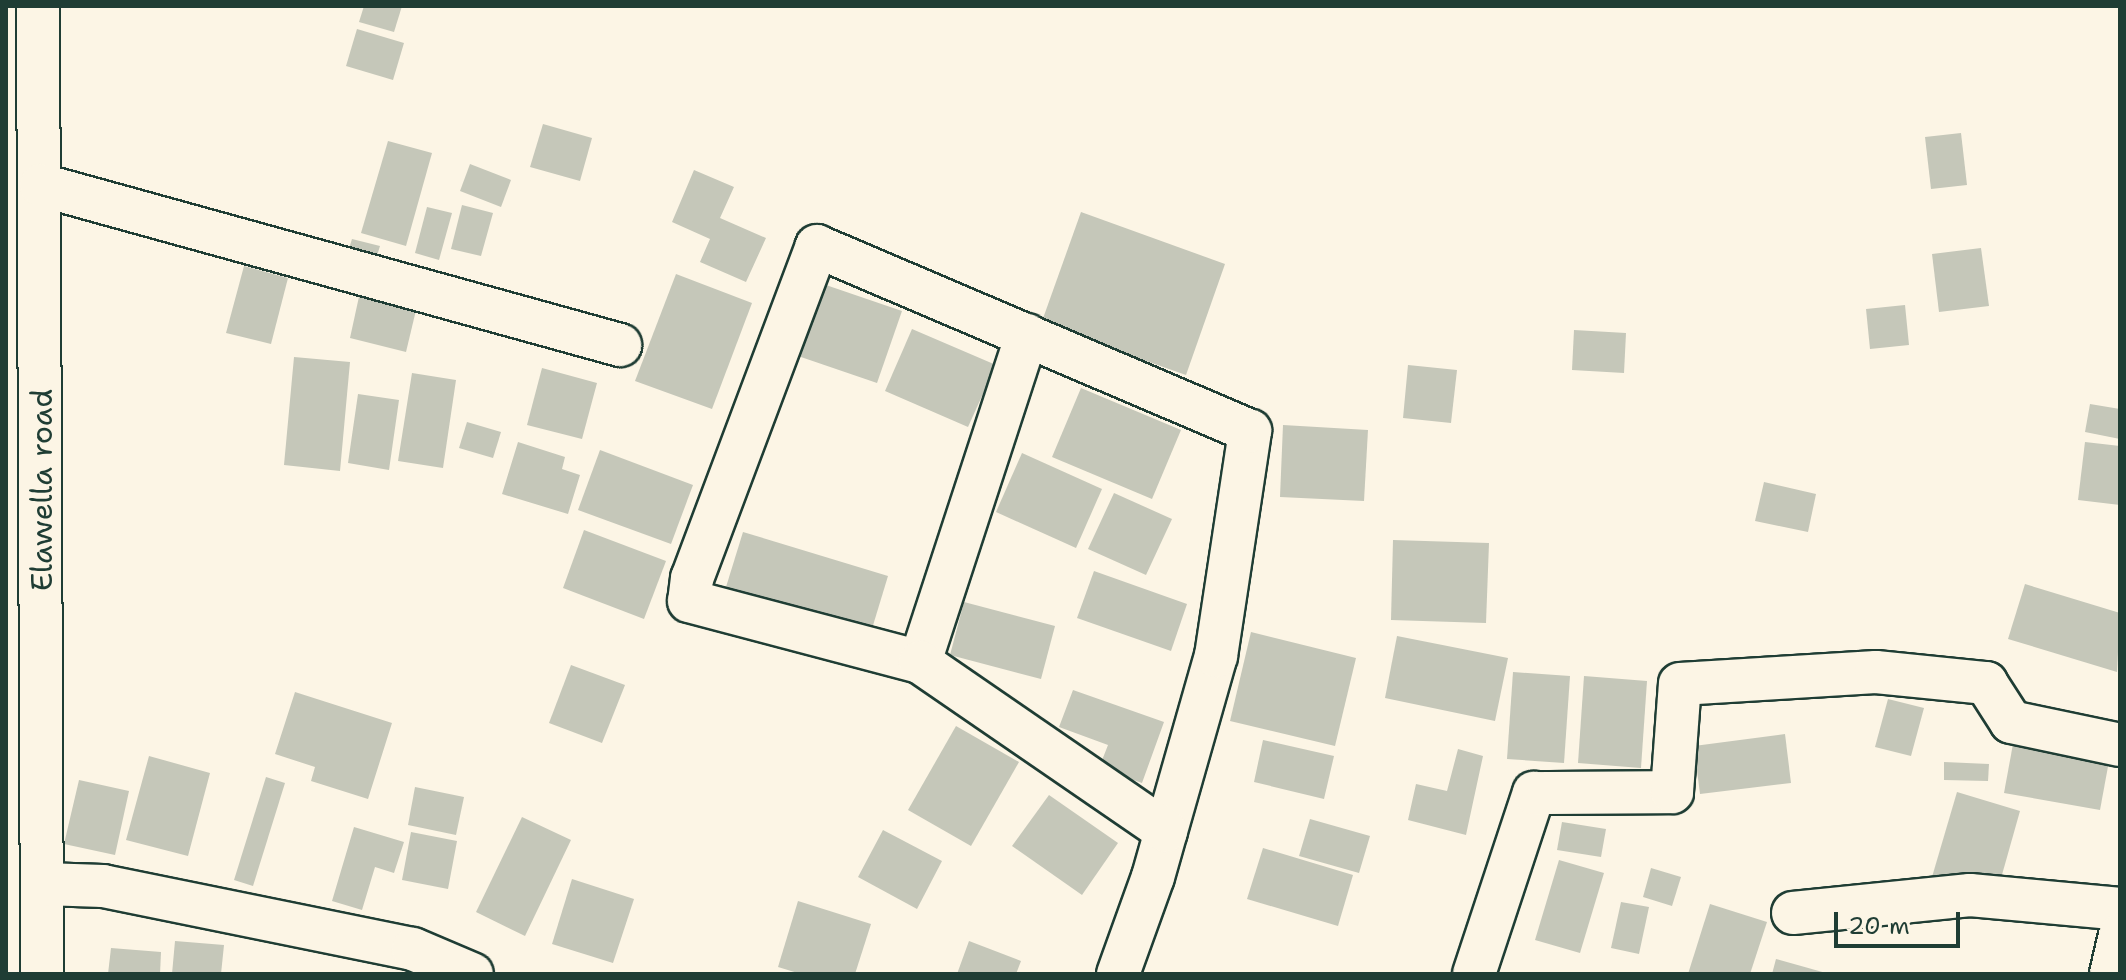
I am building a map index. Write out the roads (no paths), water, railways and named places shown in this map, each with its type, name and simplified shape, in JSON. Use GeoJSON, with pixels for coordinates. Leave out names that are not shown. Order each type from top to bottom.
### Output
{"type":"FeatureCollection","features":[{"type":"Feature","properties":{"kind":"street","name":"Elawella road"},"geometry":{"type":"LineString","coordinates":[[38,6],[42,974]]}},
{"type":"Feature","properties":{"kind":"street"},"geometry":{"type":"LineString","coordinates":[[41,185],[620,345]]}},
{"type":"Feature","properties":{"kind":"street"},"geometry":{"type":"LineString","coordinates":[[1118,974],[1166,831],[1216,656],[1250,431],[817,246],[692,578],[689,601],[920,662],[1166,831]]}},
{"type":"Feature","properties":{"kind":"street"},"geometry":{"type":"LineString","coordinates":[[920,662],[1027,335]]}},
{"type":"Feature","properties":{"kind":"street"},"geometry":{"type":"LineString","coordinates":[[1474,974],[1534,793],[1672,792],[1680,684],[1876,672],[1986,683],[2011,722],[2120,745]]}},
{"type":"Feature","properties":{"kind":"street"},"geometry":{"type":"LineString","coordinates":[[44,884],[103,886],[413,949],[472,974]]}},
{"type":"Feature","properties":{"kind":"street"},"geometry":{"type":"LineString","coordinates":[[1793,913],[1970,895],[2120,909]]}},
{"type":"Feature","properties":{"kind":"street"},"geometry":{"type":"LineString","coordinates":[[2111,974],[2120,935]]}}]}
